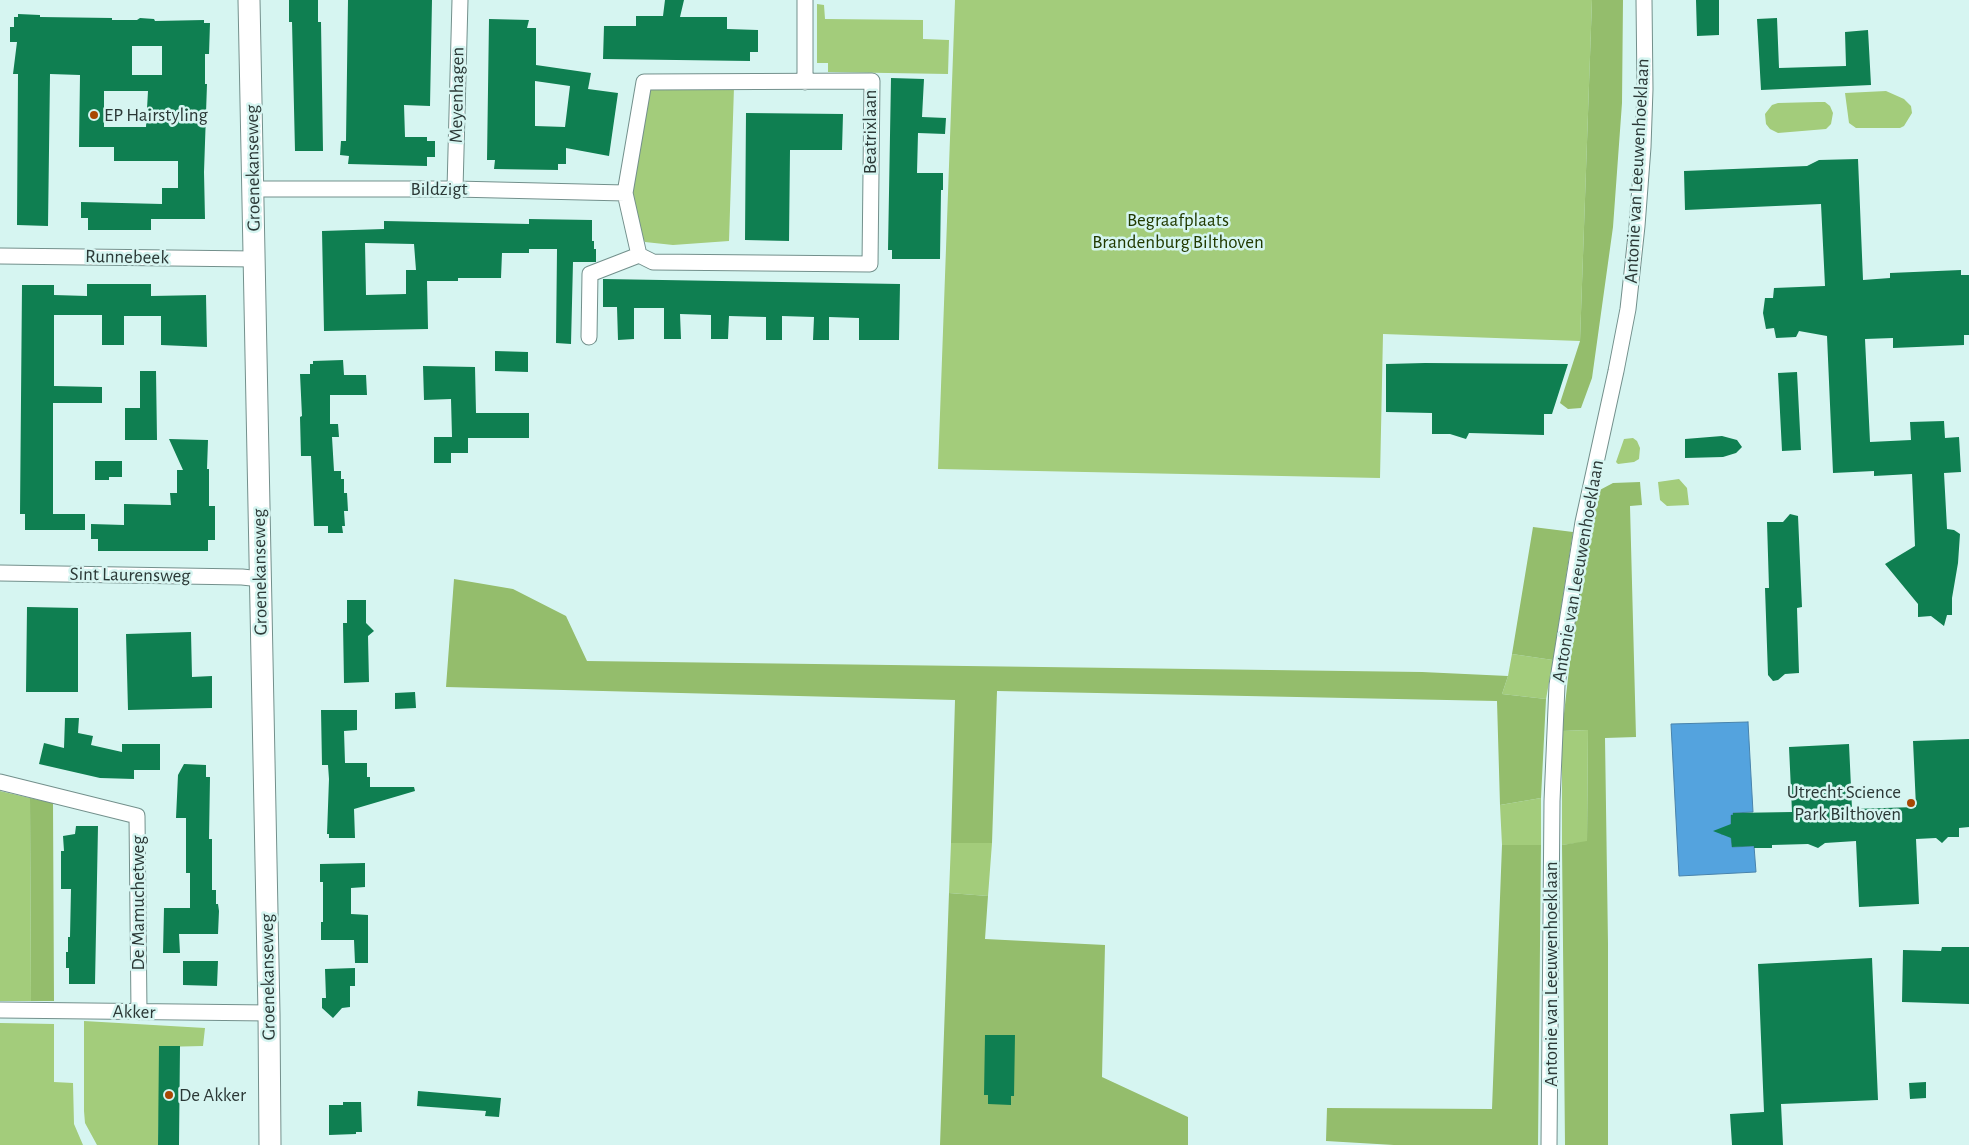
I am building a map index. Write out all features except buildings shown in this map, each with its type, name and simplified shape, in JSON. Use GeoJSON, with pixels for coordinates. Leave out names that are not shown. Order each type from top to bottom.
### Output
{"type":"FeatureCollection","features":[{"type":"Feature","properties":{"kind":"main road","name":"Groenekanseweg"},"geometry":{"type":"LineString","coordinates":[[249,0],[254,189],[270,1145]]}},
{"type":"Feature","properties":{"kind":"street","name":"Meyenhagen"},"geometry":{"type":"LineString","coordinates":[[455,189],[460,0]]}},
{"type":"Feature","properties":{"kind":"street"},"geometry":{"type":"LineString","coordinates":[[805,0],[805,82]]}},
{"type":"Feature","properties":{"kind":"street","name":"Antonie van Leeuwenhoeklaan"},"geometry":{"type":"LineString","coordinates":[[1549,1145],[1552,801],[1557,685],[1583,522],[1628,309],[1637,226],[1642,148],[1645,89],[1644,0]]}},
{"type":"Feature","properties":{"kind":"street","name":"Beatrixlaan"},"geometry":{"type":"LineString","coordinates":[[872,81],[870,264],[653,262],[639,256],[625,193],[644,82],[872,81]]}},
{"type":"Feature","properties":{"kind":"street","name":"Bildzigt"},"geometry":{"type":"LineString","coordinates":[[254,189],[455,189],[625,193]]}},
{"type":"Feature","properties":{"kind":"street","name":"Runnebeek"},"geometry":{"type":"LineString","coordinates":[[0,256],[255,259]]}},
{"type":"Feature","properties":{"kind":"street"},"geometry":{"type":"LineString","coordinates":[[590,337],[590,274],[639,256]]}},
{"type":"Feature","properties":{"kind":"street","name":"Sint Laurensweg"},"geometry":{"type":"LineString","coordinates":[[0,574],[242,577],[260,579]]}},
{"type":"Feature","properties":{"kind":"street","name":"De Mamuchetweg"},"geometry":{"type":"LineString","coordinates":[[0,782],[137,816],[138,1012]]}},
{"type":"Feature","properties":{"kind":"street","name":"Akker"},"geometry":{"type":"LineString","coordinates":[[0,1010],[269,1013]]}},
{"type":"Feature","properties":{"kind":"green space","name":"Begraafplaats Brandenburg Bilthoven"},"geometry":{"type":"Polygon","coordinates":[[[955,0],[1592,0],[1580,341],[1383,334],[1380,478],[938,469],[955,0]]]}},
{"type":"Feature","properties":{"kind":"green space"},"geometry":{"type":"Polygon","coordinates":[[[1592,0],[1623,0],[1622,103],[1613,227],[1592,378],[1581,408],[1568,409],[1560,403],[1580,341],[1592,0]]]}},
{"type":"Feature","properties":{"kind":"green space"},"geometry":{"type":"Polygon","coordinates":[[[817,4],[824,5],[825,19],[923,20],[923,39],[949,40],[948,74],[828,72],[828,63],[817,63],[817,4]]]}},
{"type":"Feature","properties":{"kind":"green space"},"geometry":{"type":"Polygon","coordinates":[[[646,87],[734,87],[729,241],[673,245],[645,242],[639,232],[628,189],[646,87]]]}},
{"type":"Feature","properties":{"kind":"green space"},"geometry":{"type":"Polygon","coordinates":[[[1886,91],[1904,99],[1911,106],[1912,113],[1904,126],[1900,128],[1856,128],[1849,123],[1845,93],[1886,91]]]}},
{"type":"Feature","properties":{"kind":"green space"},"geometry":{"type":"Polygon","coordinates":[[[1825,102],[1830,106],[1833,113],[1831,124],[1826,129],[1778,133],[1770,129],[1766,124],[1765,114],[1772,105],[1778,103],[1825,102]]]}},
{"type":"Feature","properties":{"kind":"green space"},"geometry":{"type":"Polygon","coordinates":[[[1633,438],[1637,441],[1640,448],[1639,459],[1634,462],[1618,464],[1616,462],[1624,439],[1633,438]]]}},
{"type":"Feature","properties":{"kind":"green space"},"geometry":{"type":"Polygon","coordinates":[[[1679,479],[1687,488],[1689,505],[1667,506],[1660,500],[1658,482],[1679,479]]]}},
{"type":"Feature","properties":{"kind":"green space"},"geometry":{"type":"Polygon","coordinates":[[[1640,482],[1642,505],[1630,506],[1636,737],[1605,738],[1608,1145],[1565,1145],[1562,845],[1587,841],[1588,730],[1562,731],[1576,608],[1596,492],[1613,483],[1640,482]]]}},
{"type":"Feature","properties":{"kind":"green space"},"geometry":{"type":"Polygon","coordinates":[[[1533,527],[1573,532],[1553,660],[1512,654],[1533,527]]]}},
{"type":"Feature","properties":{"kind":"green space"},"geometry":{"type":"Polygon","coordinates":[[[454,579],[513,589],[566,616],[587,661],[1422,672],[1508,676],[1502,694],[1546,699],[1541,798],[1500,805],[1497,701],[997,691],[992,843],[951,843],[955,700],[446,687],[454,579]]]}},
{"type":"Feature","properties":{"kind":"green space"},"geometry":{"type":"Polygon","coordinates":[[[1512,654],[1553,660],[1546,699],[1502,694],[1512,654]]]}},
{"type":"Feature","properties":{"kind":"green space"},"geometry":{"type":"Polygon","coordinates":[[[1588,730],[1587,842],[1562,845],[1562,731],[1588,730]]]}},
{"type":"Feature","properties":{"kind":"green space"},"geometry":{"type":"Polygon","coordinates":[[[0,791],[30,798],[31,1001],[0,1001],[0,791]]]}},
{"type":"Feature","properties":{"kind":"green space"},"geometry":{"type":"Polygon","coordinates":[[[30,798],[53,803],[54,1001],[31,1001],[30,798]]]}},
{"type":"Feature","properties":{"kind":"green space"},"geometry":{"type":"Polygon","coordinates":[[[1541,798],[1541,845],[1502,845],[1500,805],[1541,798]]]}},
{"type":"Feature","properties":{"kind":"green space"},"geometry":{"type":"Polygon","coordinates":[[[951,843],[992,843],[988,896],[949,893],[951,843]]]}},
{"type":"Feature","properties":{"kind":"green space"},"geometry":{"type":"Polygon","coordinates":[[[1502,845],[1541,845],[1538,1145],[1394,1145],[1326,1141],[1327,1108],[1492,1109],[1502,845]]]}},
{"type":"Feature","properties":{"kind":"green space"},"geometry":{"type":"Polygon","coordinates":[[[949,893],[988,896],[985,939],[1105,945],[1102,1077],[1188,1117],[1188,1145],[940,1145],[949,893]]]}},
{"type":"Feature","properties":{"kind":"green space"},"geometry":{"type":"Polygon","coordinates":[[[84,1021],[205,1028],[203,1046],[161,1047],[158,1145],[97,1145],[85,1123],[84,1021]]]}},
{"type":"Feature","properties":{"kind":"green space"},"geometry":{"type":"Polygon","coordinates":[[[0,1023],[54,1024],[54,1082],[73,1083],[74,1124],[83,1145],[0,1145],[0,1023]]]}},
{"type":"Feature","properties":{"kind":"water"},"geometry":{"type":"Polygon","coordinates":[[[1748,722],[1753,812],[1733,813],[1731,815],[1731,825],[1721,834],[1734,835],[1731,837],[1732,847],[1754,846],[1756,872],[1679,876],[1671,724],[1748,722]]]}},
{"type":"Feature","properties":{"kind":"place","name":"EP Hairstyling"},"geometry":{"type":"Point","coordinates":[94,115]}},
{"type":"Feature","properties":{"kind":"place","name":"Utrecht Science Park Bilthoven"},"geometry":{"type":"Point","coordinates":[1911,803]}},
{"type":"Feature","properties":{"kind":"place","name":"De Akker"},"geometry":{"type":"Point","coordinates":[169,1095]}}]}
